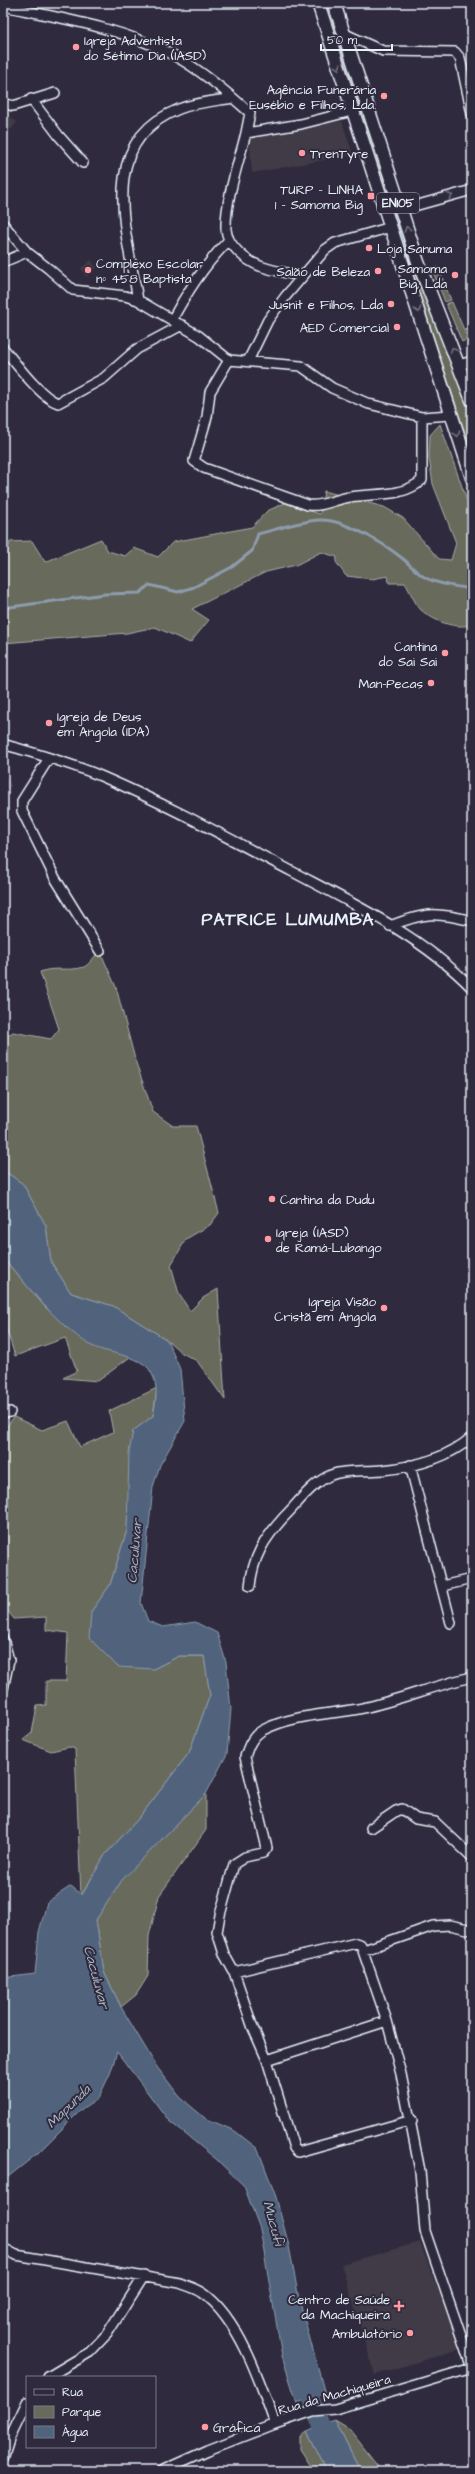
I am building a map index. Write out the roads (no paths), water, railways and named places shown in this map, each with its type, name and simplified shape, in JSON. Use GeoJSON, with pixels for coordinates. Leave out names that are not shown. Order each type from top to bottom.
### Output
{"type":"FeatureCollection","features":[{"type":"Feature","properties":{"kind":"main road","name":"EN105"},"geometry":{"type":"LineString","coordinates":[[318,3],[472,478]]}},
{"type":"Feature","properties":{"kind":"main road","name":"EN105"},"geometry":{"type":"LineString","coordinates":[[334,3],[400,210],[428,291],[472,400]]}},
{"type":"Feature","properties":{"kind":"street"},"geometry":{"type":"LineString","coordinates":[[3,6],[129,37],[174,56],[233,98],[250,113],[229,206],[226,230],[229,240],[238,252],[258,266],[302,276]]}},
{"type":"Feature","properties":{"kind":"street"},"geometry":{"type":"LineString","coordinates":[[343,33],[383,52],[455,52],[460,58],[472,114]]}},
{"type":"Feature","properties":{"kind":"street"},"geometry":{"type":"LineString","coordinates":[[3,103],[13,106],[31,99],[55,93]]}},
{"type":"Feature","properties":{"kind":"street"},"geometry":{"type":"LineString","coordinates":[[138,300],[121,190],[125,165],[143,132],[180,109],[233,98]]}},
{"type":"Feature","properties":{"kind":"street"},"geometry":{"type":"LineString","coordinates":[[31,99],[58,136],[83,163]]}},
{"type":"Feature","properties":{"kind":"street"},"geometry":{"type":"LineString","coordinates":[[246,133],[301,124],[352,111]]}},
{"type":"Feature","properties":{"kind":"street"},"geometry":{"type":"LineString","coordinates":[[400,210],[472,190]]}},
{"type":"Feature","properties":{"kind":"street"},"geometry":{"type":"LineString","coordinates":[[3,224],[26,252],[50,269],[73,290],[125,296],[138,300],[182,325],[229,360],[301,366],[332,388],[369,404],[422,417],[451,415]]}},
{"type":"Feature","properties":{"kind":"street"},"geometry":{"type":"LineString","coordinates":[[248,361],[268,320],[302,276],[325,250],[335,243],[391,226]]}},
{"type":"Feature","properties":{"kind":"street"},"geometry":{"type":"LineString","coordinates":[[172,320],[191,285],[209,260],[229,240]]}},
{"type":"Feature","properties":{"kind":"street"},"geometry":{"type":"LineString","coordinates":[[3,262],[26,252]]}},
{"type":"Feature","properties":{"kind":"street"},"geometry":{"type":"LineString","coordinates":[[3,348],[34,383],[53,401],[58,403],[104,378],[137,349],[182,325]]}},
{"type":"Feature","properties":{"kind":"street"},"geometry":{"type":"LineString","coordinates":[[229,360],[210,392],[207,417],[194,455],[194,461],[204,468],[308,505],[318,506],[350,497],[400,492],[415,487],[422,480],[422,417]]}},
{"type":"Feature","properties":{"kind":"street"},"geometry":{"type":"LineString","coordinates":[[459,365],[472,361]]}},
{"type":"Feature","properties":{"kind":"street"},"geometry":{"type":"LineString","coordinates":[[3,744],[102,776],[209,828],[357,906],[390,926],[453,968],[472,988]]}},
{"type":"Feature","properties":{"kind":"street"},"geometry":{"type":"LineString","coordinates":[[49,758],[22,801],[22,811],[54,878],[100,952]]}},
{"type":"Feature","properties":{"kind":"street"},"geometry":{"type":"LineString","coordinates":[[390,926],[429,914],[443,914],[472,921]]}},
{"type":"Feature","properties":{"kind":"street"},"geometry":{"type":"LineString","coordinates":[[250,1586],[252,1566],[259,1550],[273,1529],[314,1486],[330,1476],[340,1472],[383,1470],[443,1457],[472,1437]]}},
{"type":"Feature","properties":{"kind":"street"},"geometry":{"type":"LineString","coordinates":[[410,1465],[451,1623]]}},
{"type":"Feature","properties":{"kind":"street"},"geometry":{"type":"LineString","coordinates":[[442,1586],[472,1579]]}},
{"type":"Feature","properties":{"kind":"street"},"geometry":{"type":"LineString","coordinates":[[3,1639],[9,1660],[3,1689]]}},
{"type":"Feature","properties":{"kind":"street"},"geometry":{"type":"LineString","coordinates":[[412,2120],[298,2152],[294,2148],[266,2060],[253,2028],[234,1972],[224,1954],[217,1932],[220,1915],[234,1864],[245,1857],[263,1853],[267,1848],[245,1757],[249,1744],[261,1731],[281,1722],[318,1713],[364,1708],[472,1677]]}},
{"type":"Feature","properties":{"kind":"street"},"geometry":{"type":"LineString","coordinates":[[371,1828],[396,1811],[402,1810],[416,1819],[435,1822],[472,1857]]}},
{"type":"Feature","properties":{"kind":"street"},"geometry":{"type":"LineString","coordinates":[[364,1950],[433,1926],[450,1925],[472,1930]]}},
{"type":"Feature","properties":{"kind":"street"},"geometry":{"type":"LineString","coordinates":[[234,1972],[356,1943],[364,1950],[387,2021],[412,2120],[420,2171],[425,2231],[472,2368]]}},
{"type":"Feature","properties":{"kind":"street"},"geometry":{"type":"LineString","coordinates":[[266,2060],[387,2021]]}},
{"type":"Feature","properties":{"kind":"street"},"geometry":{"type":"LineString","coordinates":[[3,2248],[16,2255],[180,2283],[203,2293],[224,2315],[254,2364],[275,2424]]}},
{"type":"Feature","properties":{"kind":"street"},"geometry":{"type":"LineString","coordinates":[[50,2376],[90,2352],[107,2334],[144,2276]]}},
{"type":"Feature","properties":{"kind":"street","name":"Rua da Machiqueira"},"geometry":{"type":"LineString","coordinates":[[161,2471],[208,2450],[313,2411],[335,2409],[472,2368]]}},
{"type":"Feature","properties":{"kind":"street"},"geometry":{"type":"LineString","coordinates":[[3,2459],[10,2437],[26,2404]]}},
{"type":"Feature","properties":{"kind":"water"},"geometry":{"type":"Polygon","coordinates":[[[3,1170],[23,1184],[46,1226],[51,1262],[71,1293],[113,1306],[167,1340],[180,1369],[185,1421],[160,1465],[153,1487],[141,1603],[148,1621],[163,1627],[195,1622],[217,1633],[226,1662],[231,1709],[227,1754],[206,1794],[122,1880],[96,1920],[104,1972],[121,2007],[157,2067],[180,2097],[205,2118],[235,2131],[258,2149],[276,2197],[289,2246],[299,2299],[325,2394],[297,2403],[282,2356],[260,2229],[244,2186],[216,2159],[169,2121],[117,2052],[110,2074],[98,2099],[80,2111],[38,2153],[3,2181],[3,1978],[35,1974],[39,1932],[47,1902],[71,1886],[82,1895],[105,1855],[139,1818],[189,1753],[210,1695],[204,1656],[179,1656],[153,1669],[118,1667],[89,1638],[91,1612],[110,1585],[127,1530],[129,1453],[133,1431],[153,1416],[156,1399],[154,1377],[146,1366],[139,1361],[90,1345],[66,1327],[54,1316],[3,1258],[3,1170]]]}},
{"type":"Feature","properties":{"kind":"water"},"geometry":{"type":"Polygon","coordinates":[[[335,2421],[356,2463],[362,2471],[326,2470],[306,2431],[335,2421]]]}},
{"type":"Feature","properties":{"kind":"waterway"},"geometry":{"type":"LineString","coordinates":[[3,608],[105,594],[140,593],[149,585],[178,592],[194,587],[232,567],[252,551],[258,534],[296,524],[320,520],[340,523],[374,539],[394,552],[421,575],[428,579],[455,587],[472,589]]}},
{"type":"Feature","properties":{"kind":"waterway","name":"Mucufi"},"geometry":{"type":"LineString","coordinates":[[305,2377],[321,2426],[346,2471]]}},
{"type":"Feature","properties":{"kind":"place","name":"Igreja Adventista do Sétimo Dia (IASD)"},"geometry":{"type":"Point","coordinates":[76,47]}},
{"type":"Feature","properties":{"kind":"place","name":"Agência Funerária Eusébio e Filhos, Lda."},"geometry":{"type":"Point","coordinates":[384,96]}},
{"type":"Feature","properties":{"kind":"place","name":"TrenTyre"},"geometry":{"type":"Point","coordinates":[302,153]}},
{"type":"Feature","properties":{"kind":"place","name":"TURP - LINHA 1 - Samoma Big"},"geometry":{"type":"Point","coordinates":[371,196]}},
{"type":"Feature","properties":{"kind":"place","name":"Loja Sanuma"},"geometry":{"type":"Point","coordinates":[369,248]}},
{"type":"Feature","properties":{"kind":"place","name":"Complexo Escolar nº 458 Baptista"},"geometry":{"type":"Point","coordinates":[88,270]}},
{"type":"Feature","properties":{"kind":"place","name":"Salão de Beleza"},"geometry":{"type":"Point","coordinates":[378,271]}},
{"type":"Feature","properties":{"kind":"place","name":"Samoma Big, Lda"},"geometry":{"type":"Point","coordinates":[455,275]}},
{"type":"Feature","properties":{"kind":"place","name":"Jusnit e Filhos, Lda"},"geometry":{"type":"Point","coordinates":[391,304]}},
{"type":"Feature","properties":{"kind":"place","name":"AED Comercial"},"geometry":{"type":"Point","coordinates":[397,327]}},
{"type":"Feature","properties":{"kind":"place","name":"Cantina do Sai Sai"},"geometry":{"type":"Point","coordinates":[445,653]}},
{"type":"Feature","properties":{"kind":"place","name":"Man-Pecas"},"geometry":{"type":"Point","coordinates":[431,683]}},
{"type":"Feature","properties":{"kind":"place","name":"Igreja de Deus em Angola (IDA)"},"geometry":{"type":"Point","coordinates":[49,723]}},
{"type":"Feature","properties":{"kind":"place","name":"Cantina da Dudu"},"geometry":{"type":"Point","coordinates":[272,1199]}},
{"type":"Feature","properties":{"kind":"place","name":"Igreja (IASD) de Ramá-Lubango"},"geometry":{"type":"Point","coordinates":[268,1239]}},
{"type":"Feature","properties":{"kind":"place","name":"Igreja Visão Cristã em Angola"},"geometry":{"type":"Point","coordinates":[384,1308]}},
{"type":"Feature","properties":{"kind":"place","name":"Centro de Saúde da Machiqueira"},"geometry":{"type":"Point","coordinates":[399,2306]}},
{"type":"Feature","properties":{"kind":"place","name":"Ambulatório"},"geometry":{"type":"Point","coordinates":[410,2333]}},
{"type":"Feature","properties":{"kind":"place","name":"Gráfica"},"geometry":{"type":"Point","coordinates":[205,2427]}},
{"type":"Feature","properties":{"kind":"district","name":"PATRICE LUMUMBA"},"geometry":{"type":"Point","coordinates":[288,919]}},
{"type":"Feature","properties":{"kind":"water label","name":"Caculuvar"},"geometry":{"type":"Point","coordinates":[134,1551]}},
{"type":"Feature","properties":{"kind":"water label","name":"Caculuvar"},"geometry":{"type":"Point","coordinates":[97,1977]}},
{"type":"Feature","properties":{"kind":"water label","name":"Mapunda"},"geometry":{"type":"Point","coordinates":[68,2106]}}]}
